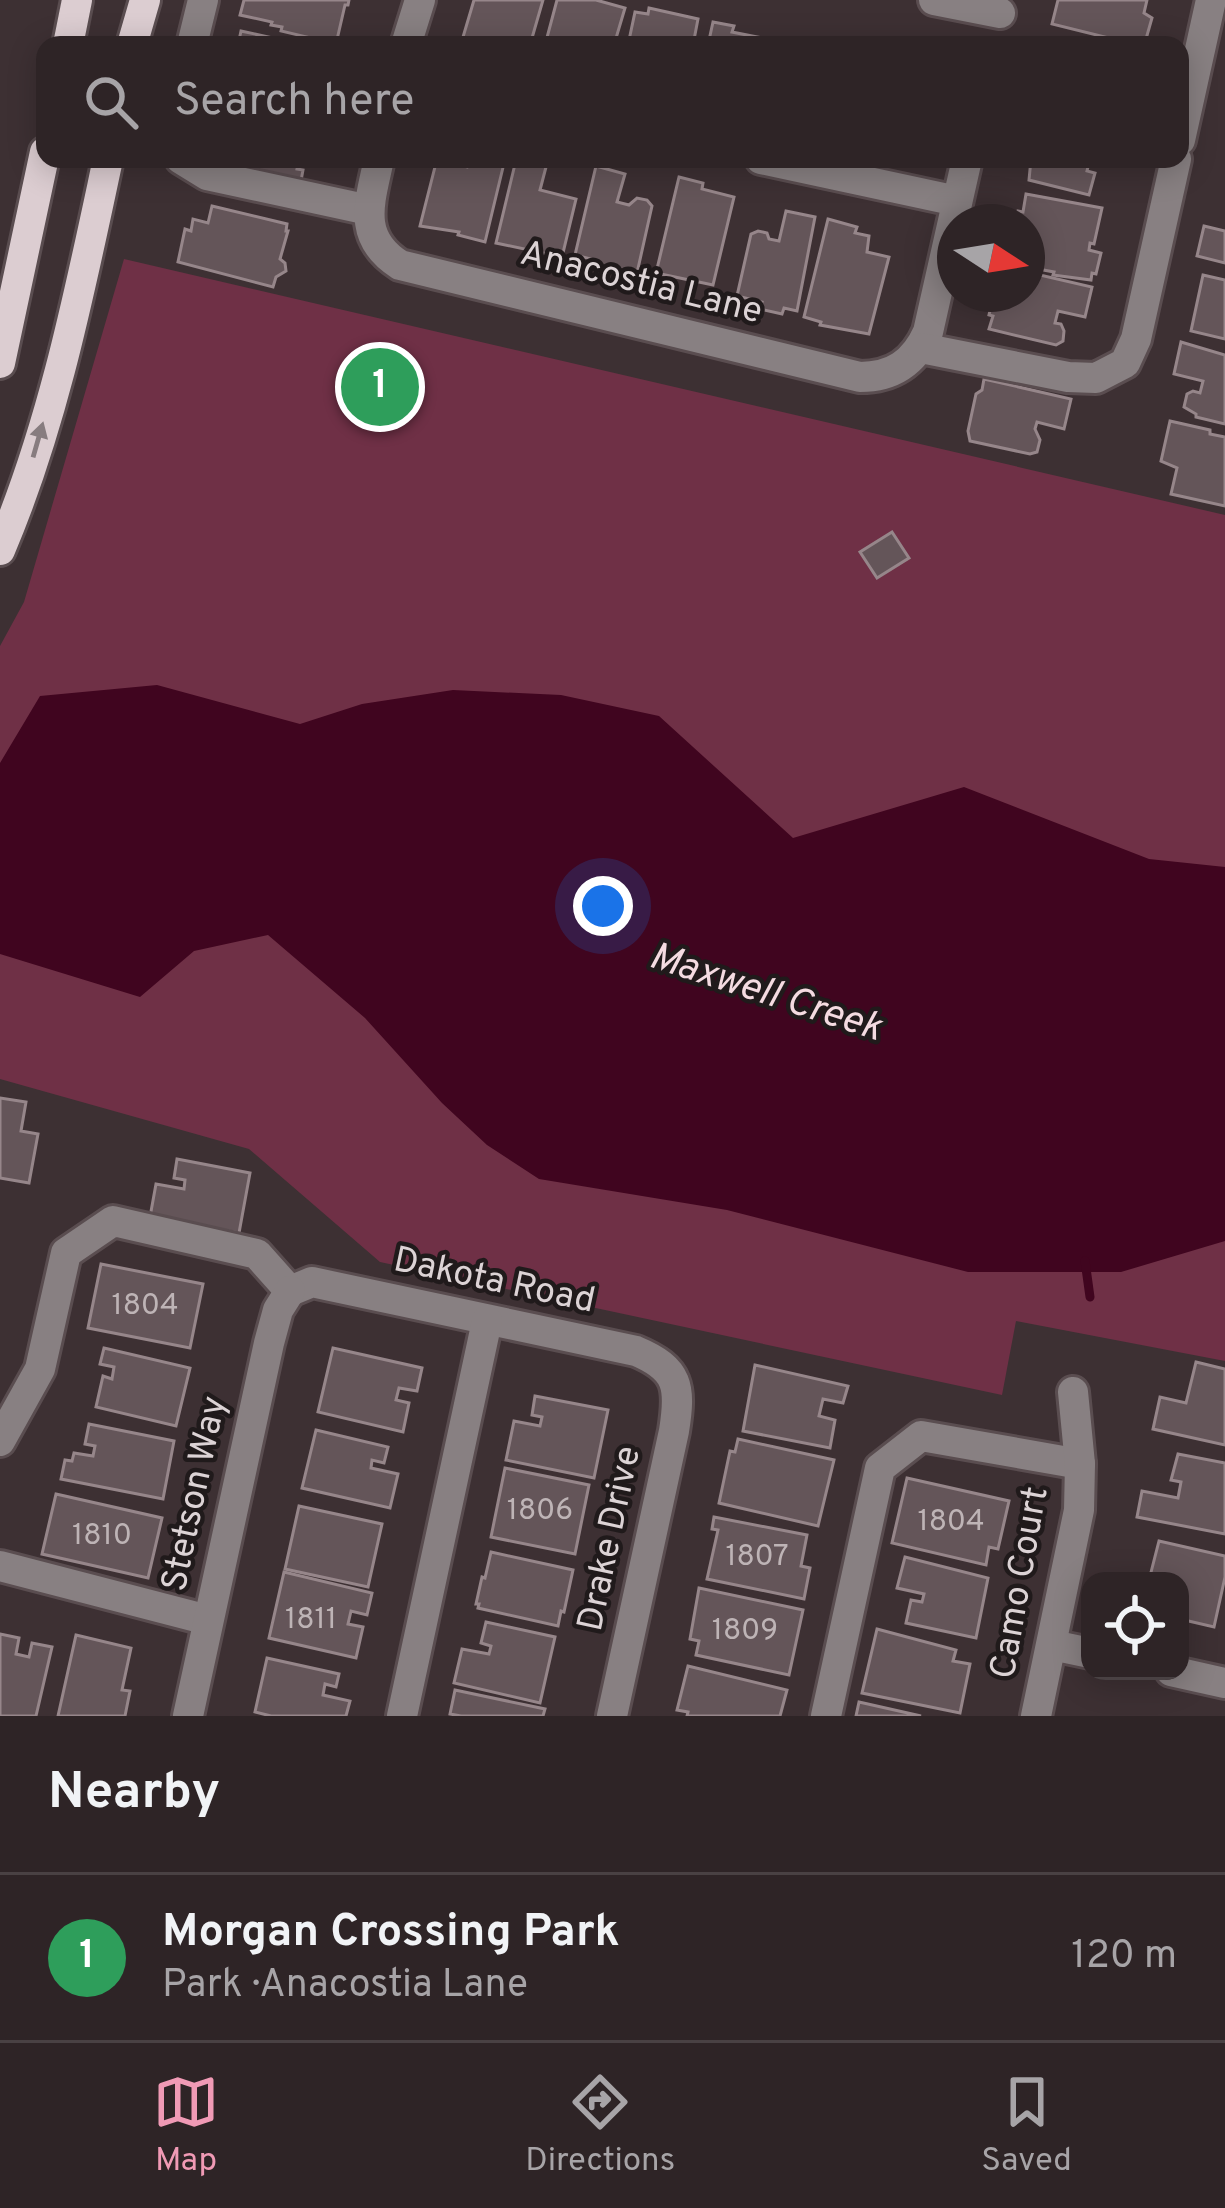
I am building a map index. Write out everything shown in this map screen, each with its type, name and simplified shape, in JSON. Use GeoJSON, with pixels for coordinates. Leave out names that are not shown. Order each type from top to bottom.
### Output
{"type":"FeatureCollection","features":[{"type":"Feature","properties":{"kind":"main road"},"geometry":{"type":"LineString","coordinates":[[70,36],[77,0]]}},
{"type":"Feature","properties":{"kind":"main road"},"geometry":{"type":"LineString","coordinates":[[135,36],[145,0]]}},
{"type":"Feature","properties":{"kind":"main road"},"geometry":{"type":"LineString","coordinates":[[0,364],[42,168]]}},
{"type":"Feature","properties":{"kind":"main road"},"geometry":{"type":"LineString","coordinates":[[0,550],[21,501],[76,307],[106,168]]}},
{"type":"Feature","properties":{"kind":"street"},"geometry":{"type":"LineString","coordinates":[[194,36],[203,0]]}},
{"type":"Feature","properties":{"kind":"street"},"geometry":{"type":"LineString","coordinates":[[409,36],[419,0]]}},
{"type":"Feature","properties":{"kind":"street"},"geometry":{"type":"LineString","coordinates":[[934,0],[1001,6],[994,36]]}},
{"type":"Feature","properties":{"kind":"street"},"geometry":{"type":"LineString","coordinates":[[1189,98],[1210,0]]}},
{"type":"Feature","properties":{"kind":"street"},"geometry":{"type":"LineString","coordinates":[[197,168],[208,175],[369,210],[377,168]]}},
{"type":"Feature","properties":{"kind":"street"},"geometry":{"type":"LineString","coordinates":[[803,168],[957,201]]}},
{"type":"Feature","properties":{"kind":"street"},"geometry":{"type":"LineString","coordinates":[[965,168],[928,332],[920,348],[1068,377],[1096,378],[1125,363],[1136,339],[1174,168]]}},
{"type":"Feature","properties":{"kind":"street","name":"Anacostia Lane"},"geometry":{"type":"LineString","coordinates":[[369,210],[370,230],[387,257],[423,271],[860,377],[894,372],[920,348]]}},
{"type":"Feature","properties":{"kind":"street"},"geometry":{"type":"LineString","coordinates":[[0,1441],[40,1369],[66,1253],[113,1221],[257,1254],[290,1292]]}},
{"type":"Feature","properties":{"kind":"street","name":"Dakota Road"},"geometry":{"type":"LineString","coordinates":[[290,1292],[312,1282],[636,1352],[661,1361],[675,1379]]}},
{"type":"Feature","properties":{"kind":"street","name":"Stetson Way"},"geometry":{"type":"LineString","coordinates":[[188,1716],[269,1343],[278,1310],[290,1292]]}},
{"type":"Feature","properties":{"kind":"street"},"geometry":{"type":"LineString","coordinates":[[402,1716],[488,1321]]}},
{"type":"Feature","properties":{"kind":"street","name":"Drake Drive"},"geometry":{"type":"LineString","coordinates":[[612,1716],[674,1431],[679,1403],[675,1379]]}},
{"type":"Feature","properties":{"kind":"street","name":"Camo Court"},"geometry":{"type":"LineString","coordinates":[[1036,1716],[1079,1510],[1073,1392]]}},
{"type":"Feature","properties":{"kind":"street"},"geometry":{"type":"LineString","coordinates":[[826,1716],[880,1468],[922,1436],[1080,1464]]}},
{"type":"Feature","properties":{"kind":"street"},"geometry":{"type":"LineString","coordinates":[[0,1566],[208,1620]]}},
{"type":"Feature","properties":{"kind":"street"},"geometry":{"type":"LineString","coordinates":[[1052,1645],[1081,1651]]}},
{"type":"Feature","properties":{"kind":"street"},"geometry":{"type":"LineString","coordinates":[[1189,1675],[1225,1683]]}},
{"type":"Feature","properties":{"kind":"shaded area"},"geometry":{"type":"Polygon","coordinates":[[[124,259],[1225,515],[1225,1361],[1016,1321],[1002,1395],[380,1262],[249,1149],[0,1079],[0,646],[24,602],[124,259]]]}},
{"type":"Feature","properties":{"kind":"water"},"geometry":{"type":"Polygon","coordinates":[[[157,685],[300,724],[362,704],[453,690],[561,695],[659,716],[793,838],[964,787],[1149,859],[1225,867],[1225,1241],[1121,1272],[968,1272],[727,1210],[539,1179],[487,1145],[365,1018],[268,935],[194,951],[140,997],[0,954],[0,763],[40,696],[157,685]]]}},
{"type":"Feature","properties":{"kind":"building"},"geometry":{"type":"Polygon","coordinates":[[[244,0],[349,0],[338,36],[302,36],[281,31],[272,22],[240,15],[244,0]]]}},
{"type":"Feature","properties":{"kind":"building"},"geometry":{"type":"Polygon","coordinates":[[[474,0],[543,0],[533,36],[463,36],[474,0]]]}},
{"type":"Feature","properties":{"kind":"building"},"geometry":{"type":"Polygon","coordinates":[[[557,0],[596,0],[625,8],[617,36],[547,36],[557,0]]]}},
{"type":"Feature","properties":{"kind":"building"},"geometry":{"type":"Polygon","coordinates":[[[1058,0],[1147,0],[1144,13],[1152,18],[1147,36],[1101,36],[1052,24],[1058,0]]]}},
{"type":"Feature","properties":{"kind":"building"},"geometry":{"type":"Polygon","coordinates":[[[649,8],[698,19],[695,36],[630,36],[635,12],[648,14],[649,8]]]}},
{"type":"Feature","properties":{"kind":"building"},"geometry":{"type":"Polygon","coordinates":[[[713,22],[752,36],[710,36],[713,22]]]}},
{"type":"Feature","properties":{"kind":"building"},"geometry":{"type":"Polygon","coordinates":[[[237,168],[297,168],[303,170],[300,186],[237,168]]]}},
{"type":"Feature","properties":{"kind":"building"},"geometry":{"type":"Polygon","coordinates":[[[435,168],[503,168],[485,242],[420,226],[435,168]]]}},
{"type":"Feature","properties":{"kind":"building"},"geometry":{"type":"Polygon","coordinates":[[[514,168],[546,168],[540,190],[576,199],[562,257],[496,243],[514,168]]]}},
{"type":"Feature","properties":{"kind":"building"},"geometry":{"type":"Polygon","coordinates":[[[596,168],[625,174],[617,202],[629,205],[637,198],[652,206],[637,273],[589,267],[591,259],[575,255],[596,168]]]}},
{"type":"Feature","properties":{"kind":"building"},"geometry":{"type":"Polygon","coordinates":[[[1030,168],[1088,168],[1095,173],[1089,195],[1029,180],[1030,168]]]}},
{"type":"Feature","properties":{"kind":"building"},"geometry":{"type":"Polygon","coordinates":[[[679,177],[734,197],[713,285],[656,273],[679,177]]]}},
{"type":"Feature","properties":{"kind":"building"},"geometry":{"type":"Polygon","coordinates":[[[1026,194],[1102,208],[1094,244],[1090,243],[1089,250],[1101,253],[1091,280],[1045,270],[1045,204],[1024,204],[1026,194]]]}},
{"type":"Feature","properties":{"kind":"building"},"geometry":{"type":"Polygon","coordinates":[[[212,206],[287,224],[280,259],[286,271],[276,277],[273,287],[178,262],[185,229],[191,231],[193,219],[208,223],[212,206]]]}},
{"type":"Feature","properties":{"kind":"building"},"geometry":{"type":"Polygon","coordinates":[[[786,211],[815,217],[797,311],[784,308],[782,314],[760,309],[762,302],[737,296],[751,234],[767,233],[769,239],[779,241],[786,211]]]}},
{"type":"Feature","properties":{"kind":"building"},"geometry":{"type":"Polygon","coordinates":[[[828,219],[857,227],[855,233],[869,236],[867,252],[889,257],[869,334],[820,325],[804,317],[828,219]]]}},
{"type":"Feature","properties":{"kind":"building"},"geometry":{"type":"Polygon","coordinates":[[[1204,226],[1225,231],[1225,263],[1197,256],[1204,226]]]}},
{"type":"Feature","properties":{"kind":"building"},"geometry":{"type":"Polygon","coordinates":[[[1203,275],[1225,280],[1225,339],[1191,331],[1203,275]]]}},
{"type":"Feature","properties":{"kind":"building"},"geometry":{"type":"Polygon","coordinates":[[[1045,276],[1092,287],[1085,317],[1058,311],[1055,323],[1064,331],[1063,341],[1056,345],[989,329],[993,316],[989,315],[1045,312],[1045,276]]]}},
{"type":"Feature","properties":{"kind":"building"},"geometry":{"type":"Polygon","coordinates":[[[1181,342],[1225,355],[1225,424],[1196,417],[1184,407],[1187,394],[1200,393],[1203,381],[1174,374],[1181,342]]]}},
{"type":"Feature","properties":{"kind":"building"},"geometry":{"type":"Polygon","coordinates":[[[984,379],[1071,399],[1064,429],[1037,422],[1040,440],[1037,452],[1030,454],[970,441],[976,394],[984,379]]]}},
{"type":"Feature","properties":{"kind":"building"},"geometry":{"type":"Polygon","coordinates":[[[1170,421],[1225,437],[1225,506],[1171,494],[1177,468],[1161,461],[1170,421]]]}},
{"type":"Feature","properties":{"kind":"building"},"geometry":{"type":"Polygon","coordinates":[[[892,532],[909,558],[877,578],[860,552],[892,532]]]}},
{"type":"Feature","properties":{"kind":"building"},"geometry":{"type":"Polygon","coordinates":[[[0,1098],[26,1102],[21,1131],[38,1134],[29,1183],[0,1178],[0,1098]]]}},
{"type":"Feature","properties":{"kind":"building"},"geometry":{"type":"Polygon","coordinates":[[[177,1159],[250,1173],[239,1233],[150,1217],[156,1184],[184,1189],[185,1180],[174,1178],[177,1159]]]}},
{"type":"Feature","properties":{"kind":"building"},"geometry":{"type":"Polygon","coordinates":[[[101,1264],[203,1284],[190,1348],[88,1328],[101,1264]]]}},
{"type":"Feature","properties":{"kind":"building"},"geometry":{"type":"Polygon","coordinates":[[[104,1348],[190,1368],[176,1426],[96,1407],[103,1376],[112,1379],[114,1367],[100,1364],[104,1348]]]}},
{"type":"Feature","properties":{"kind":"building"},"geometry":{"type":"Polygon","coordinates":[[[333,1348],[422,1368],[417,1391],[399,1388],[396,1400],[409,1403],[403,1432],[318,1412],[333,1348]]]}},
{"type":"Feature","properties":{"kind":"building"},"geometry":{"type":"Polygon","coordinates":[[[1196,1362],[1225,1369],[1225,1445],[1153,1429],[1160,1397],[1186,1403],[1196,1362]]]}},
{"type":"Feature","properties":{"kind":"building"},"geometry":{"type":"Polygon","coordinates":[[[755,1365],[848,1386],[843,1403],[823,1399],[819,1416],[835,1420],[830,1448],[743,1431],[755,1365]]]}},
{"type":"Feature","properties":{"kind":"building"},"geometry":{"type":"Polygon","coordinates":[[[535,1396],[608,1410],[594,1478],[506,1460],[514,1421],[540,1426],[542,1417],[532,1415],[535,1396]]]}},
{"type":"Feature","properties":{"kind":"building"},"geometry":{"type":"Polygon","coordinates":[[[89,1424],[174,1441],[163,1499],[61,1479],[65,1460],[72,1461],[74,1453],[93,1456],[95,1446],[85,1444],[89,1424]]]}},
{"type":"Feature","properties":{"kind":"building"},"geometry":{"type":"Polygon","coordinates":[[[316,1430],[388,1447],[384,1463],[372,1460],[371,1468],[398,1474],[390,1508],[302,1488],[316,1430]]]}},
{"type":"Feature","properties":{"kind":"building"},"geometry":{"type":"Polygon","coordinates":[[[738,1439],[834,1460],[818,1526],[719,1503],[730,1451],[735,1452],[738,1439]]]}},
{"type":"Feature","properties":{"kind":"building"},"geometry":{"type":"Polygon","coordinates":[[[1178,1454],[1225,1463],[1225,1534],[1137,1517],[1142,1491],[1178,1498],[1181,1482],[1171,1480],[1178,1454]]]}},
{"type":"Feature","properties":{"kind":"building"},"geometry":{"type":"Polygon","coordinates":[[[505,1468],[589,1485],[575,1554],[491,1537],[505,1468]]]}},
{"type":"Feature","properties":{"kind":"building"},"geometry":{"type":"Polygon","coordinates":[[[907,1478],[1009,1501],[998,1549],[989,1547],[986,1565],[892,1543],[907,1478]]]}},
{"type":"Feature","properties":{"kind":"building"},"geometry":{"type":"Polygon","coordinates":[[[56,1494],[162,1518],[148,1578],[42,1554],[56,1494]]]}},
{"type":"Feature","properties":{"kind":"building"},"geometry":{"type":"Polygon","coordinates":[[[299,1506],[382,1524],[368,1587],[285,1569],[299,1506]]]}},
{"type":"Feature","properties":{"kind":"building"},"geometry":{"type":"Polygon","coordinates":[[[714,1517],[807,1535],[801,1566],[810,1568],[804,1599],[707,1579],[718,1530],[712,1529],[714,1517]]]}},
{"type":"Feature","properties":{"kind":"building"},"geometry":{"type":"Polygon","coordinates":[[[1159,1541],[1225,1556],[1214,1627],[1189,1621],[1189,1572],[1151,1572],[1159,1541]]]}},
{"type":"Feature","properties":{"kind":"building"},"geometry":{"type":"Polygon","coordinates":[[[491,1552],[573,1570],[558,1626],[478,1608],[491,1552]]]}},
{"type":"Feature","properties":{"kind":"building"},"geometry":{"type":"Polygon","coordinates":[[[905,1557],[988,1578],[976,1638],[906,1623],[911,1600],[922,1602],[924,1594],[897,1588],[905,1557]]]}},
{"type":"Feature","properties":{"kind":"building"},"geometry":{"type":"Polygon","coordinates":[[[284,1572],[372,1593],[367,1615],[351,1611],[348,1624],[363,1627],[356,1658],[269,1638],[284,1572]]]}},
{"type":"Feature","properties":{"kind":"building"},"geometry":{"type":"Polygon","coordinates":[[[699,1588],[803,1610],[789,1675],[696,1655],[699,1641],[690,1639],[699,1588]]]}},
{"type":"Feature","properties":{"kind":"building"},"geometry":{"type":"Polygon","coordinates":[[[486,1622],[555,1637],[540,1703],[454,1683],[462,1649],[489,1654],[491,1646],[481,1643],[486,1622]]]}},
{"type":"Feature","properties":{"kind":"building"},"geometry":{"type":"Polygon","coordinates":[[[877,1629],[956,1650],[953,1661],[970,1664],[960,1713],[862,1693],[877,1629]]]}},
{"type":"Feature","properties":{"kind":"building"},"geometry":{"type":"Polygon","coordinates":[[[0,1634],[19,1638],[16,1654],[29,1657],[32,1643],[52,1647],[36,1716],[0,1716],[0,1634]]]}},
{"type":"Feature","properties":{"kind":"building"},"geometry":{"type":"Polygon","coordinates":[[[76,1635],[131,1648],[122,1690],[130,1691],[125,1716],[58,1716],[76,1635]]]}},
{"type":"Feature","properties":{"kind":"building"},"geometry":{"type":"Polygon","coordinates":[[[267,1658],[339,1674],[336,1687],[325,1684],[323,1695],[350,1701],[346,1716],[255,1712],[267,1658]]]}},
{"type":"Feature","properties":{"kind":"building"},"geometry":{"type":"Polygon","coordinates":[[[688,1666],[787,1690],[780,1716],[687,1716],[688,1712],[677,1710],[688,1666]]]}},
{"type":"Feature","properties":{"kind":"building"},"geometry":{"type":"Polygon","coordinates":[[[455,1690],[545,1709],[543,1716],[450,1714],[455,1690]]]}},
{"type":"Feature","properties":{"kind":"building"},"geometry":{"type":"Polygon","coordinates":[[[859,1702],[921,1716],[856,1716],[859,1702]]]}},
{"type":"Feature","properties":{"kind":"waterway","name":"Maxwell Creek"},"geometry":{"type":"LineString","coordinates":[[1085,1261],[1090,1297]]}},
{"type":"Feature","properties":{"kind":"place","name":"Morgan Crossing Park"},"geometry":{"type":"Point","coordinates":[380,387]}}]}
